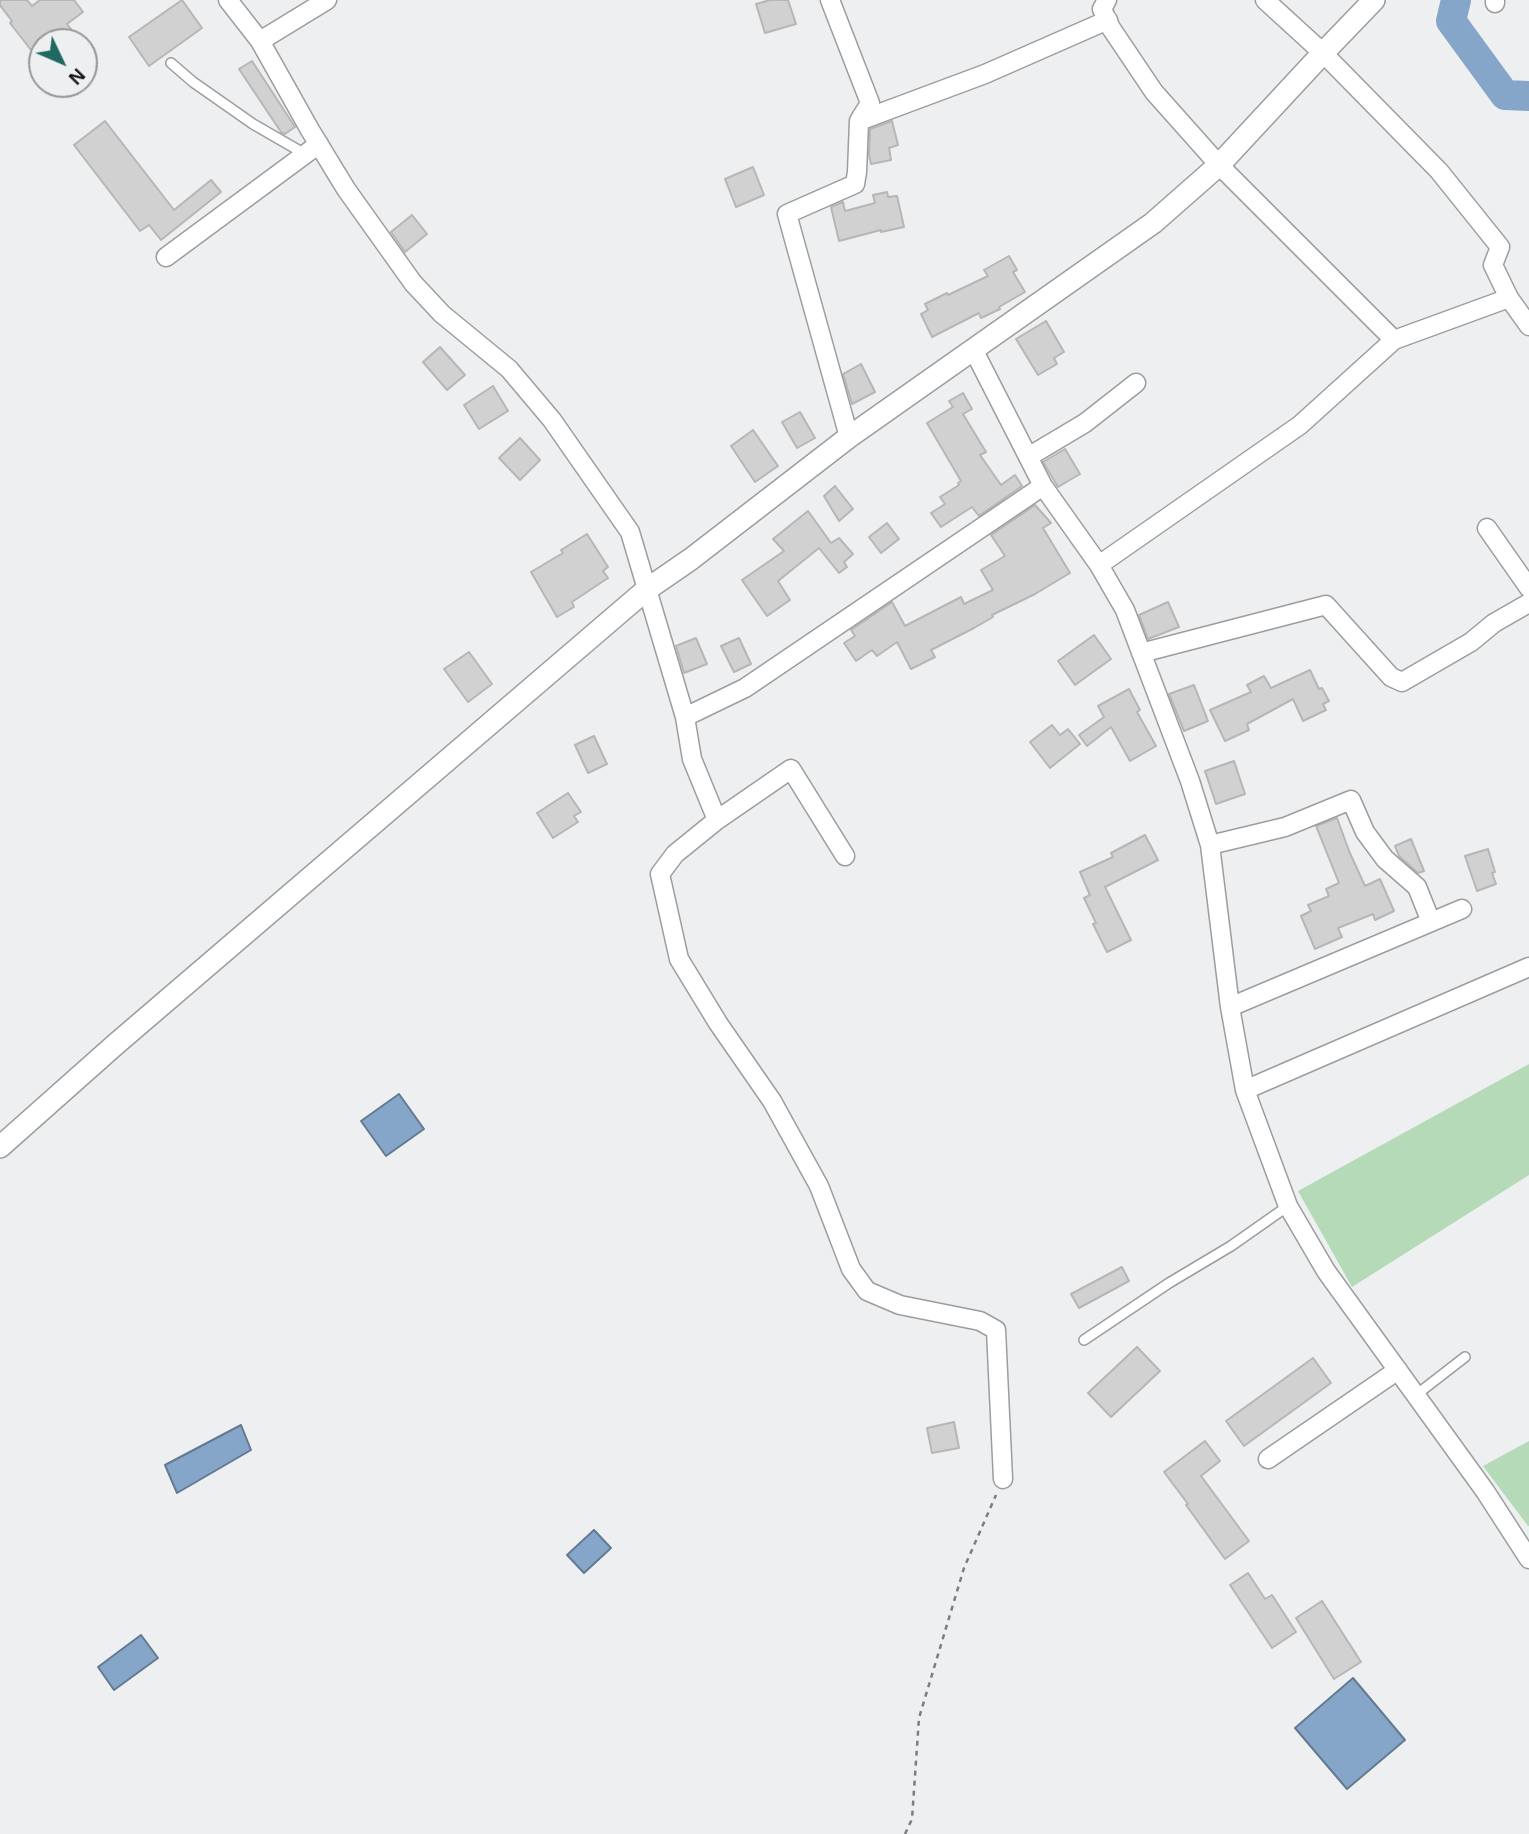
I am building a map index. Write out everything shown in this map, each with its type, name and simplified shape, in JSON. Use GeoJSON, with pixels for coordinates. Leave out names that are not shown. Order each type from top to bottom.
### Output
{"type":"FeatureCollection","features":[{"type":"Feature","properties":{"kind":"street"},"geometry":{"type":"LineString","coordinates":[[228,0],[260,41],[312,149],[346,189],[413,283],[442,314],[509,369],[552,420],[630,532],[685,717],[692,759],[717,820]]}},
{"type":"Feature","properties":{"kind":"street"},"geometry":{"type":"LineString","coordinates":[[260,41],[327,0]]}},
{"type":"Feature","properties":{"kind":"street"},"geometry":{"type":"LineString","coordinates":[[830,0],[870,103],[859,121],[858,172],[855,184],[786,214],[849,437]]}},
{"type":"Feature","properties":{"kind":"street"},"geometry":{"type":"LineString","coordinates":[[1107,0],[1102,9],[1111,28],[1154,92],[1219,165],[1394,340]]}},
{"type":"Feature","properties":{"kind":"street"},"geometry":{"type":"LineString","coordinates":[[1265,0],[1322,53],[1439,171],[1500,247],[1493,265],[1509,298],[1529,326]]}},
{"type":"Feature","properties":{"kind":"street"},"geometry":{"type":"LineString","coordinates":[[0,1147],[116,1044],[646,590],[691,559],[849,437],[1153,223],[1219,165],[1374,0]]}},
{"type":"Feature","properties":{"kind":"street"},"geometry":{"type":"LineString","coordinates":[[859,121],[985,74],[1108,20]]}},
{"type":"Feature","properties":{"kind":"street"},"geometry":{"type":"LineString","coordinates":[[166,257],[312,149]]}},
{"type":"Feature","properties":{"kind":"street"},"geometry":{"type":"LineString","coordinates":[[1098,565],[1300,425],[1394,340],[1509,298]]}},
{"type":"Feature","properties":{"kind":"street"},"geometry":{"type":"LineString","coordinates":[[974,351],[1043,486],[1098,565],[1125,610],[1190,781],[1210,845],[1230,1007],[1245,1090],[1288,1206],[1326,1271],[1485,1491],[1529,1559]]}},
{"type":"Feature","properties":{"kind":"street"},"geometry":{"type":"LineString","coordinates":[[1028,457],[1085,423],[1136,383]]}},
{"type":"Feature","properties":{"kind":"street"},"geometry":{"type":"LineString","coordinates":[[685,717],[745,688],[1043,486]]}},
{"type":"Feature","properties":{"kind":"street"},"geometry":{"type":"LineString","coordinates":[[1487,528],[1529,588]]}},
{"type":"Feature","properties":{"kind":"street"},"geometry":{"type":"LineString","coordinates":[[1141,653],[1326,605],[1391,677],[1402,682],[1471,642],[1494,624],[1529,603]]}},
{"type":"Feature","properties":{"kind":"street"},"geometry":{"type":"LineString","coordinates":[[845,856],[791,769],[717,820],[675,854],[660,874],[679,960],[718,1023],[772,1101],[819,1186],[851,1269],[867,1291],[900,1305],[980,1321],[996,1330],[1003,1479]]}},
{"type":"Feature","properties":{"kind":"street"},"geometry":{"type":"LineString","coordinates":[[1210,845],[1285,827],[1351,800],[1365,832],[1385,859],[1417,887],[1431,922]]}},
{"type":"Feature","properties":{"kind":"street"},"geometry":{"type":"LineString","coordinates":[[1230,1007],[1462,909]]}},
{"type":"Feature","properties":{"kind":"street"},"geometry":{"type":"LineString","coordinates":[[1245,1090],[1529,967]]}},
{"type":"Feature","properties":{"kind":"street"},"geometry":{"type":"LineString","coordinates":[[1268,1459],[1398,1370]]}},
{"type":"Feature","properties":{"kind":"lane"},"geometry":{"type":"LineString","coordinates":[[171,64],[253,124],[312,149]]}},
{"type":"Feature","properties":{"kind":"lane"},"geometry":{"type":"LineString","coordinates":[[1084,1340],[1169,1283],[1231,1246],[1288,1206]]}},
{"type":"Feature","properties":{"kind":"lane"},"geometry":{"type":"LineString","coordinates":[[1416,1395],[1465,1357]]}},
{"type":"Feature","properties":{"kind":"path"},"geometry":{"type":"LineString","coordinates":[[905,1834],[912,1819],[919,1718],[964,1568],[1003,1479]]}},
{"type":"Feature","properties":{"kind":"green space"},"geometry":{"type":"Polygon","coordinates":[[[1529,1064],[1529,1175],[1352,1287],[1298,1191],[1529,1064]]]}},
{"type":"Feature","properties":{"kind":"green space"},"geometry":{"type":"Polygon","coordinates":[[[1529,1441],[1529,1526],[1528,1526],[1483,1466],[1529,1441]]]}},
{"type":"Feature","properties":{"kind":"water"},"geometry":{"type":"Polygon","coordinates":[[[399,1094],[424,1129],[386,1156],[361,1121],[399,1094]]]}},
{"type":"Feature","properties":{"kind":"water"},"geometry":{"type":"Polygon","coordinates":[[[241,1425],[251,1450],[177,1493],[165,1465],[241,1425]]]}},
{"type":"Feature","properties":{"kind":"water"},"geometry":{"type":"Polygon","coordinates":[[[594,1530],[611,1548],[584,1573],[567,1555],[594,1530]]]}},
{"type":"Feature","properties":{"kind":"water"},"geometry":{"type":"Polygon","coordinates":[[[141,1635],[158,1658],[114,1690],[98,1667],[141,1635]]]}},
{"type":"Feature","properties":{"kind":"water"},"geometry":{"type":"Polygon","coordinates":[[[1353,1678],[1405,1740],[1347,1789],[1295,1728],[1353,1678]]]}},
{"type":"Feature","properties":{"kind":"building"},"geometry":{"type":"Polygon","coordinates":[[[0,0],[27,0],[32,6],[40,0],[74,0],[83,12],[67,24],[70,28],[28,28],[28,46],[0,5],[0,0]]]}},
{"type":"Feature","properties":{"kind":"building"},"geometry":{"type":"Polygon","coordinates":[[[182,0],[202,28],[149,66],[129,37],[182,0]]]}},
{"type":"Feature","properties":{"kind":"building"},"geometry":{"type":"Polygon","coordinates":[[[770,0],[788,0],[796,24],[765,33],[756,4],[770,0]]]}},
{"type":"Feature","properties":{"kind":"building"},"geometry":{"type":"Polygon","coordinates":[[[252,61],[295,127],[285,134],[281,132],[239,69],[252,61]]]}},
{"type":"Feature","properties":{"kind":"building"},"geometry":{"type":"Polygon","coordinates":[[[105,121],[174,210],[211,180],[221,192],[161,240],[149,225],[140,231],[74,145],[105,121]]]}},
{"type":"Feature","properties":{"kind":"building"},"geometry":{"type":"Polygon","coordinates":[[[892,121],[898,145],[889,148],[891,160],[871,164],[870,129],[892,121]]]}},
{"type":"Feature","properties":{"kind":"building"},"geometry":{"type":"Polygon","coordinates":[[[753,167],[764,195],[736,207],[725,179],[753,167]]]}},
{"type":"Feature","properties":{"kind":"building"},"geometry":{"type":"Polygon","coordinates":[[[887,192],[888,197],[897,196],[904,227],[839,241],[831,207],[843,202],[845,211],[875,203],[873,195],[887,192]]]}},
{"type":"Feature","properties":{"kind":"building"},"geometry":{"type":"Polygon","coordinates":[[[412,215],[427,234],[405,252],[391,232],[412,215]]]}},
{"type":"Feature","properties":{"kind":"building"},"geometry":{"type":"Polygon","coordinates":[[[1009,256],[1017,270],[1013,272],[1025,292],[999,307],[1000,309],[981,318],[979,313],[932,337],[921,314],[928,310],[925,304],[988,276],[984,270],[1009,256]]]}},
{"type":"Feature","properties":{"kind":"building"},"geometry":{"type":"Polygon","coordinates":[[[1046,321],[1064,352],[1054,358],[1057,364],[1038,375],[1016,339],[1046,321]]]}},
{"type":"Feature","properties":{"kind":"building"},"geometry":{"type":"Polygon","coordinates":[[[440,347],[465,375],[447,390],[423,362],[440,347]]]}},
{"type":"Feature","properties":{"kind":"building"},"geometry":{"type":"Polygon","coordinates":[[[861,364],[875,392],[852,404],[843,374],[861,364]]]}},
{"type":"Feature","properties":{"kind":"building"},"geometry":{"type":"Polygon","coordinates":[[[493,386],[508,411],[479,429],[464,405],[493,386]]]}},
{"type":"Feature","properties":{"kind":"building"},"geometry":{"type":"Polygon","coordinates":[[[963,393],[972,409],[963,414],[986,452],[980,455],[1001,485],[1015,475],[1022,486],[979,516],[972,507],[941,527],[931,513],[945,504],[940,497],[961,481],[927,423],[953,407],[949,401],[963,393]]]}},
{"type":"Feature","properties":{"kind":"building"},"geometry":{"type":"Polygon","coordinates":[[[800,412],[815,438],[797,448],[782,422],[800,412]]]}},
{"type":"Feature","properties":{"kind":"building"},"geometry":{"type":"Polygon","coordinates":[[[753,430],[778,466],[755,482],[731,446],[753,430]]]}},
{"type":"Feature","properties":{"kind":"building"},"geometry":{"type":"Polygon","coordinates":[[[520,438],[540,460],[520,480],[499,458],[520,438]]]}},
{"type":"Feature","properties":{"kind":"building"},"geometry":{"type":"Polygon","coordinates":[[[1065,449],[1080,474],[1058,487],[1043,462],[1065,449]]]}},
{"type":"Feature","properties":{"kind":"building"},"geometry":{"type":"Polygon","coordinates":[[[835,486],[853,509],[839,521],[824,496],[835,486]]]}},
{"type":"Feature","properties":{"kind":"building"},"geometry":{"type":"Polygon","coordinates":[[[1035,505],[1051,523],[1043,528],[1070,573],[931,650],[935,657],[911,669],[897,642],[877,656],[872,650],[856,661],[844,643],[855,636],[851,630],[892,602],[905,626],[961,597],[964,604],[993,590],[981,570],[1005,556],[991,535],[1035,505]]]}},
{"type":"Feature","properties":{"kind":"building"},"geometry":{"type":"Polygon","coordinates":[[[808,511],[831,543],[839,538],[853,554],[844,562],[847,567],[839,573],[819,548],[778,581],[790,600],[767,616],[742,580],[784,551],[773,539],[808,511]]]}},
{"type":"Feature","properties":{"kind":"building"},"geometry":{"type":"Polygon","coordinates":[[[887,523],[899,539],[881,553],[869,537],[887,523]]]}},
{"type":"Feature","properties":{"kind":"building"},"geometry":{"type":"Polygon","coordinates":[[[587,534],[608,567],[603,571],[608,578],[572,602],[574,607],[557,617],[531,572],[563,553],[561,550],[587,534]]]}},
{"type":"Feature","properties":{"kind":"building"},"geometry":{"type":"Polygon","coordinates":[[[1168,602],[1179,627],[1148,639],[1139,615],[1168,602]]]}},
{"type":"Feature","properties":{"kind":"building"},"geometry":{"type":"Polygon","coordinates":[[[1094,635],[1111,659],[1075,685],[1058,661],[1094,635]]]}},
{"type":"Feature","properties":{"kind":"building"},"geometry":{"type":"Polygon","coordinates":[[[696,638],[707,664],[684,673],[676,646],[696,638]]]}},
{"type":"Feature","properties":{"kind":"building"},"geometry":{"type":"Polygon","coordinates":[[[739,638],[751,664],[734,672],[721,646],[739,638]]]}},
{"type":"Feature","properties":{"kind":"building"},"geometry":{"type":"Polygon","coordinates":[[[469,652],[492,684],[468,702],[444,669],[469,652]]]}},
{"type":"Feature","properties":{"kind":"building"},"geometry":{"type":"Polygon","coordinates":[[[1310,670],[1319,689],[1322,688],[1329,701],[1323,704],[1326,710],[1303,721],[1293,699],[1247,724],[1249,730],[1225,741],[1210,710],[1251,692],[1247,685],[1264,676],[1271,688],[1310,670]]]}},
{"type":"Feature","properties":{"kind":"building"},"geometry":{"type":"Polygon","coordinates":[[[1194,685],[1208,721],[1184,731],[1169,694],[1194,685]]]}},
{"type":"Feature","properties":{"kind":"building"},"geometry":{"type":"Polygon","coordinates":[[[1129,689],[1140,710],[1137,712],[1156,746],[1130,761],[1111,727],[1087,746],[1079,735],[1104,717],[1098,706],[1129,689]]]}},
{"type":"Feature","properties":{"kind":"building"},"geometry":{"type":"Polygon","coordinates":[[[1052,725],[1060,735],[1068,729],[1080,744],[1050,768],[1030,742],[1052,725]]]}},
{"type":"Feature","properties":{"kind":"building"},"geometry":{"type":"Polygon","coordinates":[[[594,736],[607,764],[588,773],[575,745],[594,736]]]}},
{"type":"Feature","properties":{"kind":"building"},"geometry":{"type":"Polygon","coordinates":[[[1234,761],[1245,794],[1216,804],[1205,771],[1234,761]]]}},
{"type":"Feature","properties":{"kind":"building"},"geometry":{"type":"Polygon","coordinates":[[[568,793],[581,812],[574,816],[578,822],[553,838],[537,813],[568,793]]]}},
{"type":"Feature","properties":{"kind":"building"},"geometry":{"type":"Polygon","coordinates":[[[1337,818],[1365,886],[1380,879],[1394,911],[1375,920],[1373,914],[1338,928],[1342,937],[1315,949],[1301,916],[1311,911],[1308,905],[1329,896],[1326,889],[1339,883],[1316,826],[1337,818]]]}},
{"type":"Feature","properties":{"kind":"building"},"geometry":{"type":"Polygon","coordinates":[[[1145,835],[1158,860],[1105,887],[1131,940],[1107,952],[1084,898],[1090,895],[1080,872],[1113,857],[1111,853],[1145,835]]]}},
{"type":"Feature","properties":{"kind":"building"},"geometry":{"type":"Polygon","coordinates":[[[1411,839],[1424,871],[1418,873],[1399,856],[1395,846],[1411,839]]]}},
{"type":"Feature","properties":{"kind":"building"},"geometry":{"type":"Polygon","coordinates":[[[1488,849],[1496,884],[1477,891],[1465,856],[1488,849]]]}},
{"type":"Feature","properties":{"kind":"building"},"geometry":{"type":"Polygon","coordinates":[[[1122,1267],[1129,1281],[1079,1308],[1071,1294],[1122,1267]]]}},
{"type":"Feature","properties":{"kind":"building"},"geometry":{"type":"Polygon","coordinates":[[[1137,1347],[1160,1371],[1111,1417],[1088,1393],[1137,1347]]]}},
{"type":"Feature","properties":{"kind":"building"},"geometry":{"type":"Polygon","coordinates":[[[1313,1358],[1331,1383],[1244,1446],[1226,1421],[1313,1358]]]}},
{"type":"Feature","properties":{"kind":"building"},"geometry":{"type":"Polygon","coordinates":[[[954,1422],[959,1448],[932,1453],[927,1428],[954,1422]]]}},
{"type":"Feature","properties":{"kind":"building"},"geometry":{"type":"Polygon","coordinates":[[[1205,1441],[1220,1461],[1201,1476],[1249,1541],[1225,1559],[1164,1472],[1205,1441]]]}},
{"type":"Feature","properties":{"kind":"building"},"geometry":{"type":"Polygon","coordinates":[[[1248,1573],[1265,1599],[1272,1595],[1296,1632],[1272,1648],[1230,1585],[1248,1573]]]}},
{"type":"Feature","properties":{"kind":"building"},"geometry":{"type":"Polygon","coordinates":[[[1322,1601],[1361,1662],[1334,1679],[1296,1618],[1322,1601]]]}},
{"type":"Feature","properties":{"kind":"waterway"},"geometry":{"type":"LineString","coordinates":[[1456,0],[1451,21],[1505,95],[1529,96]]}}]}
